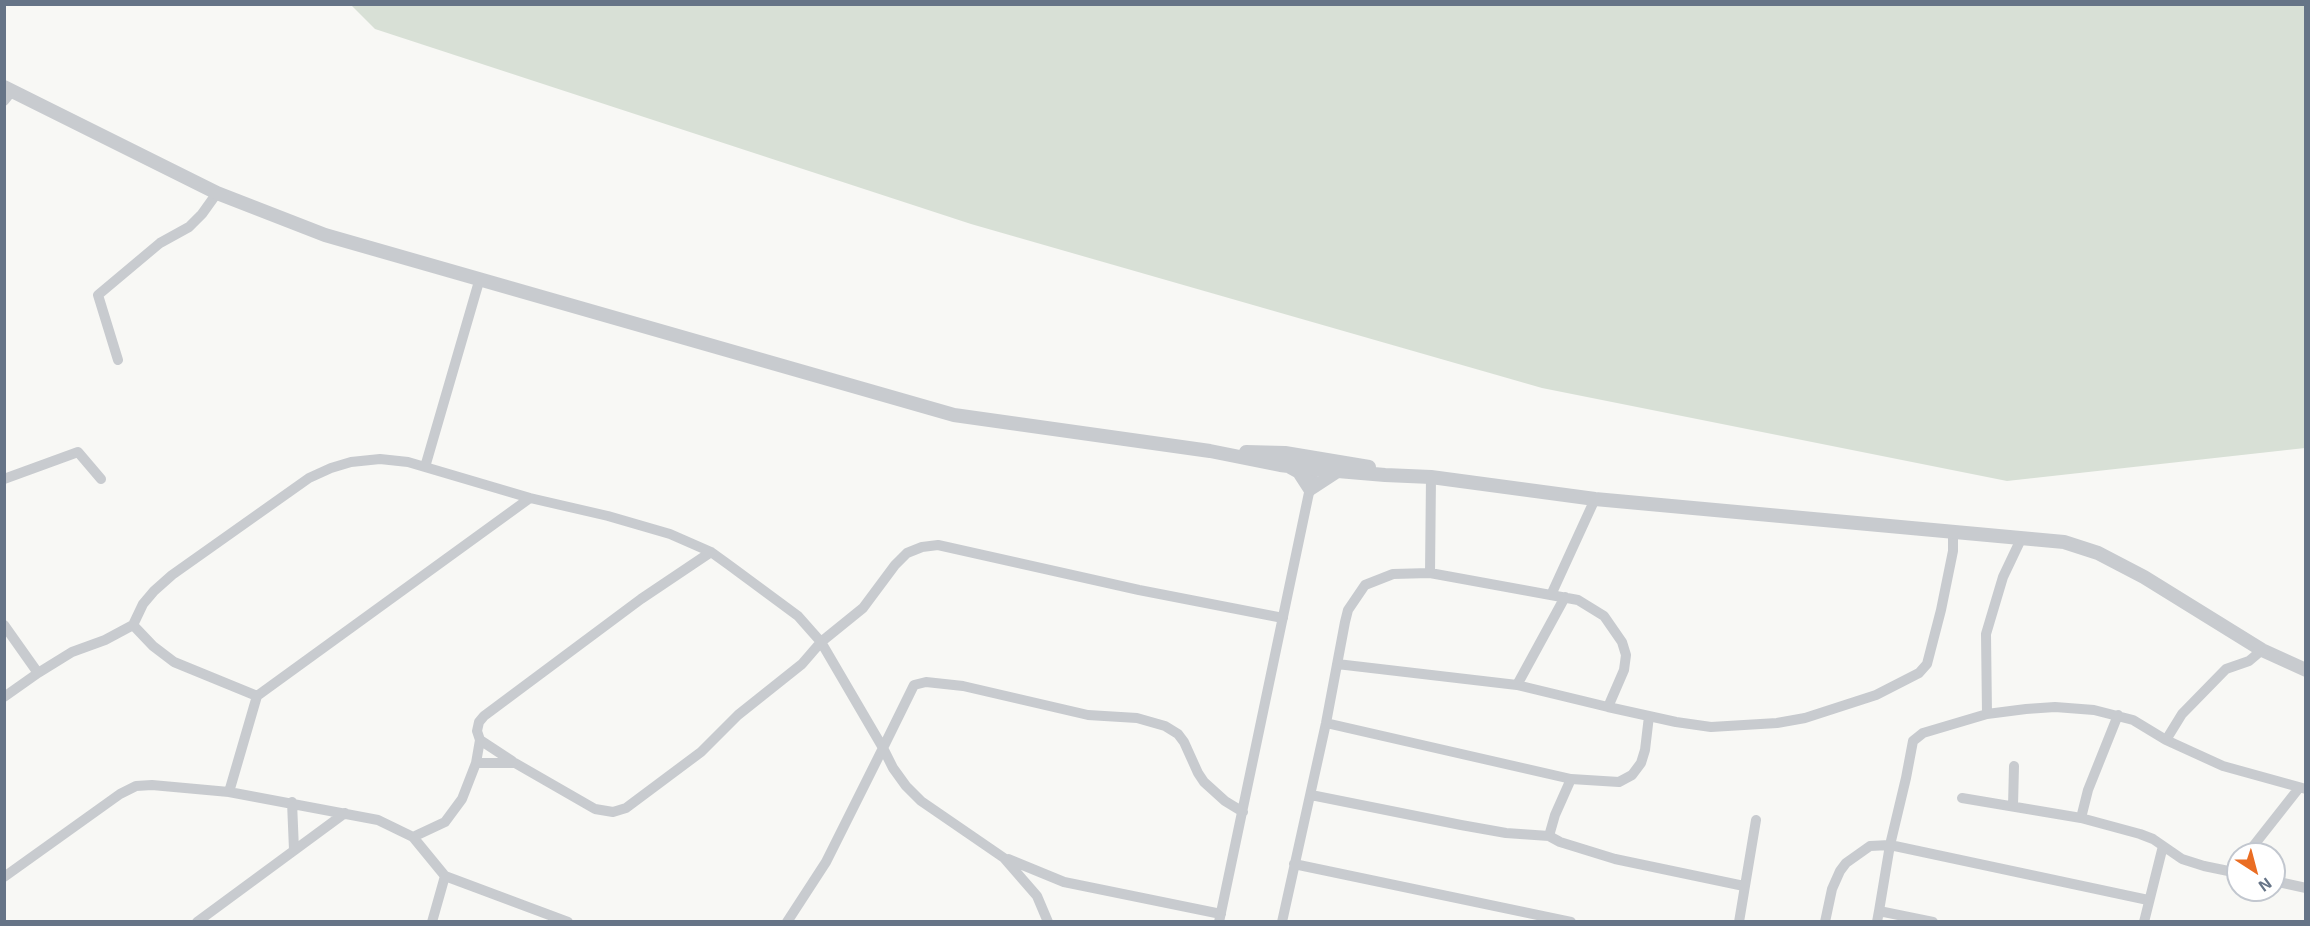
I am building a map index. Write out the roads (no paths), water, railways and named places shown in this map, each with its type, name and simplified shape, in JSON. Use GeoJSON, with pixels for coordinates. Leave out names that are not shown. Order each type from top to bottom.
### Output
{"type":"FeatureCollection","features":[{"type":"Feature","properties":{"kind":"street"},"geometry":{"type":"LineString","coordinates":[[7,93],[217,193],[325,235],[954,415],[1210,451],[1289,466],[1315,463],[1403,475]]}},
{"type":"Feature","properties":{"kind":"street"},"geometry":{"type":"LineString","coordinates":[[117,360],[99,296],[160,243],[189,226],[217,193]]}},
{"type":"Feature","properties":{"kind":"street"},"geometry":{"type":"LineString","coordinates":[[425,467],[480,278]]}},
{"type":"Feature","properties":{"kind":"street"},"geometry":{"type":"LineString","coordinates":[[1210,451],[1285,453],[1336,471],[1431,477],[1595,499],[2064,542],[2098,553],[2145,577],[2262,650],[2306,670]]}},
{"type":"Feature","properties":{"kind":"street"},"geometry":{"type":"LineString","coordinates":[[4,479],[78,452],[101,479]]}},
{"type":"Feature","properties":{"kind":"street"},"geometry":{"type":"LineString","coordinates":[[4,697],[72,652],[105,640],[133,625],[143,604],[172,575],[309,478],[351,462],[380,459],[425,467],[530,498],[608,516],[670,534],[711,552],[798,616],[821,642],[884,748],[893,768],[921,801],[1005,858],[1064,882],[1203,911],[1220,918],[1315,463]]}},
{"type":"Feature","properties":{"kind":"street"},"geometry":{"type":"LineString","coordinates":[[1289,466],[1299,472],[1310,489]]}},
{"type":"Feature","properties":{"kind":"street"},"geometry":{"type":"LineString","coordinates":[[1310,489],[1336,471]]}},
{"type":"Feature","properties":{"kind":"street"},"geometry":{"type":"LineString","coordinates":[[1430,573],[1431,477]]}},
{"type":"Feature","properties":{"kind":"street"},"geometry":{"type":"LineString","coordinates":[[229,792],[257,696],[530,498]]}},
{"type":"Feature","properties":{"kind":"street"},"geometry":{"type":"LineString","coordinates":[[1551,594],[1595,499]]}},
{"type":"Feature","properties":{"kind":"street"},"geometry":{"type":"LineString","coordinates":[[1337,664],[1517,685],[1649,716],[1711,727],[1777,723],[1805,718],[1876,695],[1908,681],[1927,664],[1953,551],[1953,533]]}},
{"type":"Feature","properties":{"kind":"street"},"geometry":{"type":"LineString","coordinates":[[1987,714],[1986,634],[2003,577],[2022,537]]}},
{"type":"Feature","properties":{"kind":"street"},"geometry":{"type":"LineString","coordinates":[[480,740],[514,763],[595,809],[613,812],[626,808],[701,752],[747,708],[802,664],[821,642],[862,608],[907,553],[922,547],[938,545],[1139,590],[1283,618]]}},
{"type":"Feature","properties":{"kind":"street"},"geometry":{"type":"LineString","coordinates":[[413,837],[445,822],[462,799],[476,762],[480,740],[477,731],[479,722],[484,716],[641,599],[711,552]]}},
{"type":"Feature","properties":{"kind":"street"},"geometry":{"type":"LineString","coordinates":[[1282,921],[1311,795],[1348,610],[1365,585],[1393,574],[1430,573],[1578,600],[1605,616],[1622,642],[1626,655],[1624,670],[1608,707]]}},
{"type":"Feature","properties":{"kind":"street"},"geometry":{"type":"LineString","coordinates":[[1517,685],[1565,597]]}},
{"type":"Feature","properties":{"kind":"street"},"geometry":{"type":"LineString","coordinates":[[4,625],[38,673]]}},
{"type":"Feature","properties":{"kind":"street"},"geometry":{"type":"LineString","coordinates":[[133,625],[153,646],[174,662],[257,696]]}},
{"type":"Feature","properties":{"kind":"street"},"geometry":{"type":"LineString","coordinates":[[2166,740],[2182,714],[2226,669],[2249,661],[2262,650]]}},
{"type":"Feature","properties":{"kind":"street"},"geometry":{"type":"LineString","coordinates":[[786,921],[826,862],[914,685],[926,682],[963,686],[1088,715],[1137,718],[1165,726],[1178,734],[1184,742],[1204,782],[1225,801],[1243,812]]}},
{"type":"Feature","properties":{"kind":"street"},"geometry":{"type":"LineString","coordinates":[[1933,921],[1878,916],[1890,845],[1913,741],[1923,733],[1987,714],[2055,707],[2094,710],[2118,715],[2133,720],[2166,740],[2223,766],[2302,789],[2257,842]]}},
{"type":"Feature","properties":{"kind":"street"},"geometry":{"type":"LineString","coordinates":[[2081,818],[2088,790],[2118,715]]}},
{"type":"Feature","properties":{"kind":"street"},"geometry":{"type":"LineString","coordinates":[[1326,723],[1571,779],[1619,782],[1632,775],[1643,757],[1649,716]]}},
{"type":"Feature","properties":{"kind":"street"},"geometry":{"type":"LineString","coordinates":[[476,762],[514,763]]}},
{"type":"Feature","properties":{"kind":"street"},"geometry":{"type":"LineString","coordinates":[[2013,806],[2014,766]]}},
{"type":"Feature","properties":{"kind":"street"},"geometry":{"type":"LineString","coordinates":[[1549,836],[1571,779]]}},
{"type":"Feature","properties":{"kind":"street"},"geometry":{"type":"LineString","coordinates":[[4,877],[120,794],[136,786],[152,784],[229,792],[292,802],[378,820],[413,837],[446,876],[568,921]]}},
{"type":"Feature","properties":{"kind":"street"},"geometry":{"type":"LineString","coordinates":[[1311,795],[1506,833],[1549,836],[1560,842],[1616,860],[1744,886]]}},
{"type":"Feature","properties":{"kind":"street"},"geometry":{"type":"LineString","coordinates":[[1962,798],[2081,818],[2140,834],[2182,859],[2226,868]]}},
{"type":"Feature","properties":{"kind":"street"},"geometry":{"type":"LineString","coordinates":[[292,802],[294,850]]}},
{"type":"Feature","properties":{"kind":"street"},"geometry":{"type":"LineString","coordinates":[[196,921],[345,813]]}},
{"type":"Feature","properties":{"kind":"street"},"geometry":{"type":"LineString","coordinates":[[1739,921],[1756,820]]}},
{"type":"Feature","properties":{"kind":"street"},"geometry":{"type":"LineString","coordinates":[[1826,921],[1832,889],[1840,871],[1846,863],[1870,846],[1890,845],[2148,900]]}},
{"type":"Feature","properties":{"kind":"street"},"geometry":{"type":"LineString","coordinates":[[2144,921],[2163,846]]}},
{"type":"Feature","properties":{"kind":"street"},"geometry":{"type":"LineString","coordinates":[[1005,858],[1037,896],[1048,921]]}},
{"type":"Feature","properties":{"kind":"street"},"geometry":{"type":"LineString","coordinates":[[1294,864],[1571,921]]}},
{"type":"Feature","properties":{"kind":"street"},"geometry":{"type":"LineString","coordinates":[[432,921],[446,876]]}},
{"type":"Feature","properties":{"kind":"street"},"geometry":{"type":"LineString","coordinates":[[2286,884],[2306,888]]}},
{"type":"Feature","properties":{"kind":"street"},"geometry":{"type":"LineString","coordinates":[[1195,921],[1203,911]]}}]}
